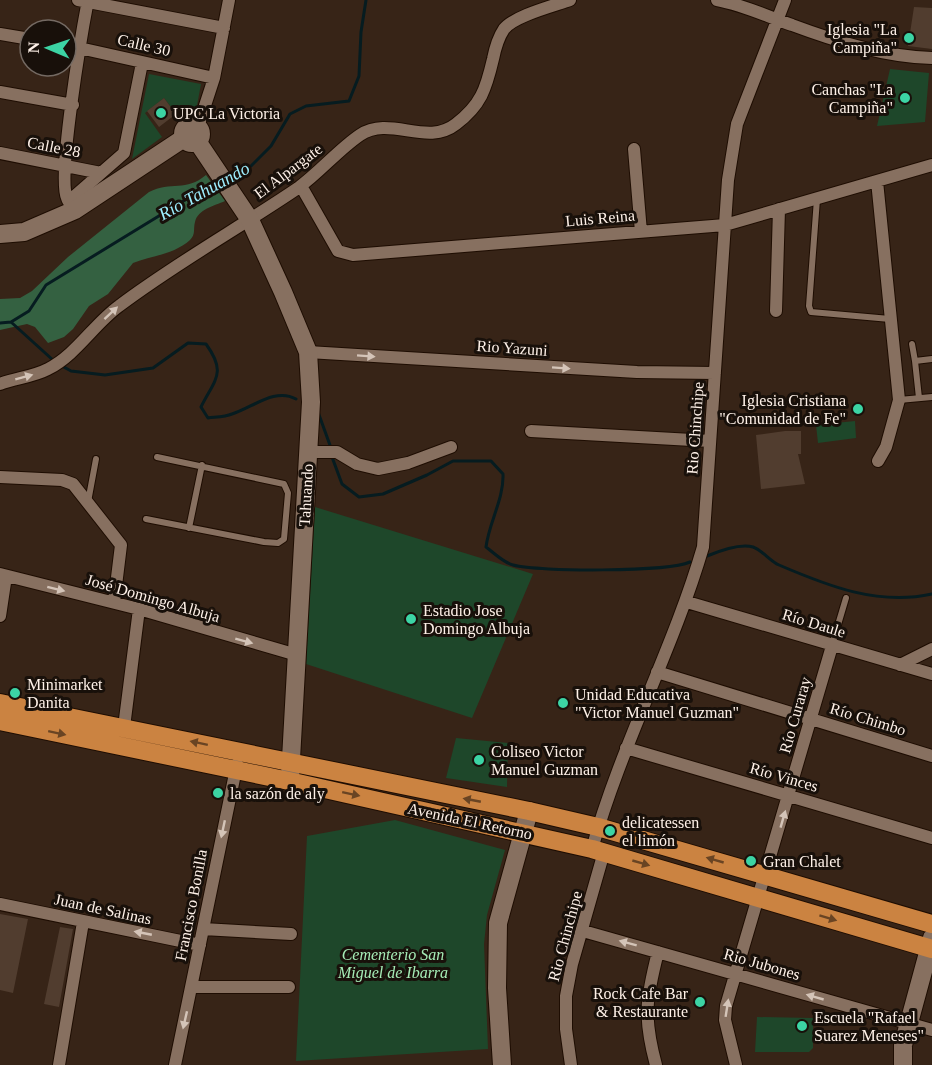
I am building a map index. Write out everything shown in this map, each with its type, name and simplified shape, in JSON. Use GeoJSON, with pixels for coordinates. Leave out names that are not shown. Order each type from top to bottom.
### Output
{"type":"FeatureCollection","features":[{"type":"Feature","properties":{"kind":"main road","name":"Avenida El Retorno"},"geometry":{"type":"LineString","coordinates":[[0,704],[240,752],[290,773],[598,850],[931,945]]}},
{"type":"Feature","properties":{"kind":"main road","name":"Avenida El Retorno"},"geometry":{"type":"LineString","coordinates":[[0,721],[235,771],[290,773],[529,811],[598,827],[932,924]]}},
{"type":"Feature","properties":{"kind":"street"},"geometry":{"type":"LineString","coordinates":[[0,234],[24,232],[196,140],[214,78],[229,0]]}},
{"type":"Feature","properties":{"kind":"street","name":"El Alpargate"},"geometry":{"type":"LineString","coordinates":[[0,384],[48,369],[69,353],[118,307],[247,216],[301,186],[361,134],[376,128],[391,126],[411,132],[436,132],[453,127],[476,108],[488,82],[497,44],[504,28],[517,19],[570,0]]}},
{"type":"Feature","properties":{"kind":"street"},"geometry":{"type":"LineString","coordinates":[[717,0],[780,19],[799,28],[893,54],[932,58]]}},
{"type":"Feature","properties":{"kind":"street","name":"Rio Chinchipe"},"geometry":{"type":"LineString","coordinates":[[571,1065],[566,1029],[566,996],[583,931],[598,850],[598,827],[626,748],[687,602],[704,540],[728,180],[737,124],[780,19],[785,0]]}},
{"type":"Feature","properties":{"kind":"street"},"geometry":{"type":"LineString","coordinates":[[78,24],[84,1],[224,28]]}},
{"type":"Feature","properties":{"kind":"street"},"geometry":{"type":"LineString","coordinates":[[0,34],[18,37]]}},
{"type":"Feature","properties":{"kind":"street","name":"Calle 30"},"geometry":{"type":"LineString","coordinates":[[78,47],[214,78]]}},
{"type":"Feature","properties":{"kind":"street"},"geometry":{"type":"LineString","coordinates":[[72,205],[101,173],[124,153],[142,63]]}},
{"type":"Feature","properties":{"kind":"street"},"geometry":{"type":"LineString","coordinates":[[72,205],[65,186],[73,105],[73,78]]}},
{"type":"Feature","properties":{"kind":"street"},"geometry":{"type":"LineString","coordinates":[[0,92],[73,105]]}},
{"type":"Feature","properties":{"kind":"street","name":"Tahuando"},"geometry":{"type":"LineString","coordinates":[[196,140],[247,216],[308,352],[311,402],[309,452],[296,518],[297,655],[290,773]]}},
{"type":"Feature","properties":{"kind":"street"},"geometry":{"type":"LineString","coordinates":[[634,150],[641,232]]}},
{"type":"Feature","properties":{"kind":"street","name":"Calle 28"},"geometry":{"type":"LineString","coordinates":[[0,153],[101,173]]}},
{"type":"Feature","properties":{"kind":"street","name":"Luis Reina"},"geometry":{"type":"LineString","coordinates":[[301,186],[338,251],[345,254],[725,225],[932,165]]}},
{"type":"Feature","properties":{"kind":"street"},"geometry":{"type":"LineString","coordinates":[[877,181],[899,400],[886,447],[878,460]]}},
{"type":"Feature","properties":{"kind":"street"},"geometry":{"type":"LineString","coordinates":[[776,311],[779,209]]}},
{"type":"Feature","properties":{"kind":"street","name":"Rio Yazuni"},"geometry":{"type":"LineString","coordinates":[[308,352],[637,372],[715,373]]}},
{"type":"Feature","properties":{"kind":"street"},"geometry":{"type":"LineString","coordinates":[[531,431],[710,441]]}},
{"type":"Feature","properties":{"kind":"street"},"geometry":{"type":"LineString","coordinates":[[309,452],[337,452],[357,464],[378,469],[408,464],[451,447]]}},
{"type":"Feature","properties":{"kind":"street"},"geometry":{"type":"LineString","coordinates":[[0,477],[68,481],[73,484],[121,545],[114,602]]}},
{"type":"Feature","properties":{"kind":"street"},"geometry":{"type":"LineString","coordinates":[[0,616],[3,575]]}},
{"type":"Feature","properties":{"kind":"street","name":"José Domingo Albuja"},"geometry":{"type":"LineString","coordinates":[[3,575],[114,602],[297,655]]}},
{"type":"Feature","properties":{"kind":"street","name":"Río Daule"},"geometry":{"type":"LineString","coordinates":[[687,602],[932,674]]}},
{"type":"Feature","properties":{"kind":"street"},"geometry":{"type":"LineString","coordinates":[[124,727],[139,609]]}},
{"type":"Feature","properties":{"kind":"street","name":"Río Curaray"},"geometry":{"type":"LineString","coordinates":[[736,1065],[725,1020],[736,974],[767,875],[832,646]]}},
{"type":"Feature","properties":{"kind":"street"},"geometry":{"type":"LineString","coordinates":[[900,665],[932,649]]}},
{"type":"Feature","properties":{"kind":"street","name":"Río Chimbo"},"geometry":{"type":"LineString","coordinates":[[657,672],[932,756]]}},
{"type":"Feature","properties":{"kind":"street","name":"Río Vinces"},"geometry":{"type":"LineString","coordinates":[[626,748],[932,838]]}},
{"type":"Feature","properties":{"kind":"street","name":"Francisco Bonilla"},"geometry":{"type":"LineString","coordinates":[[175,1065],[240,752]]}},
{"type":"Feature","properties":{"kind":"street"},"geometry":{"type":"LineString","coordinates":[[502,1065],[497,987],[498,923],[529,811]]}},
{"type":"Feature","properties":{"kind":"street","name":"Juan de Salinas"},"geometry":{"type":"LineString","coordinates":[[0,904],[200,945]]}},
{"type":"Feature","properties":{"kind":"street"},"geometry":{"type":"LineString","coordinates":[[59,1065],[84,922]]}},
{"type":"Feature","properties":{"kind":"street"},"geometry":{"type":"LineString","coordinates":[[203,929],[291,934]]}},
{"type":"Feature","properties":{"kind":"street","name":"Rio Jubones"},"geometry":{"type":"LineString","coordinates":[[583,931],[932,1030]]}},
{"type":"Feature","properties":{"kind":"street"},"geometry":{"type":"LineString","coordinates":[[903,1065],[903,1045],[931,945]]}},
{"type":"Feature","properties":{"kind":"street"},"geometry":{"type":"LineString","coordinates":[[656,1065],[648,1033],[646,999],[658,952]]}},
{"type":"Feature","properties":{"kind":"street"},"geometry":{"type":"LineString","coordinates":[[192,987],[289,987]]}},
{"type":"Feature","properties":{"kind":"lane"},"geometry":{"type":"LineString","coordinates":[[817,198],[809,306],[811,312],[890,319]]}},
{"type":"Feature","properties":{"kind":"lane"},"geometry":{"type":"LineString","coordinates":[[912,344],[919,398]]}},
{"type":"Feature","properties":{"kind":"lane"},"geometry":{"type":"LineString","coordinates":[[915,361],[932,359]]}},
{"type":"Feature","properties":{"kind":"lane"},"geometry":{"type":"LineString","coordinates":[[899,400],[932,397]]}},
{"type":"Feature","properties":{"kind":"lane"},"geometry":{"type":"LineString","coordinates":[[146,519],[278,543],[284,539],[296,518],[284,484],[156,457]]}},
{"type":"Feature","properties":{"kind":"lane"},"geometry":{"type":"LineString","coordinates":[[88,502],[96,459]]}},
{"type":"Feature","properties":{"kind":"lane"},"geometry":{"type":"LineString","coordinates":[[189,528],[202,465]]}},
{"type":"Feature","properties":{"kind":"lane","name":"Río Curaray"},"geometry":{"type":"LineString","coordinates":[[832,646],[846,598]]}},
{"type":"Feature","properties":{"kind":"green space","name":"Canchas \"La Campiña\""},"geometry":{"type":"Polygon","coordinates":[[[890,69],[929,73],[925,122],[877,126],[890,69]]]}},
{"type":"Feature","properties":{"kind":"green space"},"geometry":{"type":"Polygon","coordinates":[[[149,74],[201,84],[196,111],[182,121],[164,98],[145,113],[162,137],[132,159],[149,74]]]}},
{"type":"Feature","properties":{"kind":"green space"},"geometry":{"type":"Polygon","coordinates":[[[206,175],[225,201],[199,214],[193,236],[184,245],[170,252],[133,263],[108,294],[89,306],[73,329],[64,337],[48,343],[35,327],[27,324],[0,330],[0,299],[20,298],[32,291],[68,257],[149,192],[164,187],[192,183],[206,175]]]}},
{"type":"Feature","properties":{"kind":"green space"},"geometry":{"type":"Polygon","coordinates":[[[855,421],[856,438],[818,443],[816,425],[855,421]]]}},
{"type":"Feature","properties":{"kind":"green space","name":"Estadio Jose Domingo Albuja"},"geometry":{"type":"Polygon","coordinates":[[[315,507],[533,574],[472,718],[306,664],[315,507]]]}},
{"type":"Feature","properties":{"kind":"green space","name":"Coliseo Victor Manuel Guzman"},"geometry":{"type":"Polygon","coordinates":[[[456,738],[508,743],[507,787],[446,778],[456,738]]]}},
{"type":"Feature","properties":{"kind":"green space","name":"Cementerio San Miguel de Ibarra"},"geometry":{"type":"Polygon","coordinates":[[[395,820],[505,850],[487,915],[484,944],[488,1049],[296,1061],[307,836],[395,820]]]}},
{"type":"Feature","properties":{"kind":"green space"},"geometry":{"type":"Polygon","coordinates":[[[757,1017],[813,1018],[813,1048],[809,1052],[755,1052],[757,1017]]]}},
{"type":"Feature","properties":{"kind":"building","name":"Iglesia \"La Campiña\""},"geometry":{"type":"Polygon","coordinates":[[[914,7],[932,8],[932,49],[908,46],[914,7]]]}},
{"type":"Feature","properties":{"kind":"building","name":"UPC La Victoria"},"geometry":{"type":"Polygon","coordinates":[[[164,98],[176,114],[159,127],[147,111],[164,98]]]}},
{"type":"Feature","properties":{"kind":"building"},"geometry":{"type":"Polygon","coordinates":[[[801,431],[801,454],[798,454],[805,484],[761,489],[756,435],[801,431]]]}},
{"type":"Feature","properties":{"kind":"building"},"geometry":{"type":"Polygon","coordinates":[[[0,914],[28,919],[13,993],[0,990],[0,914]]]}},
{"type":"Feature","properties":{"kind":"building"},"geometry":{"type":"Polygon","coordinates":[[[60,927],[73,929],[59,1007],[44,1004],[60,927]]]}},
{"type":"Feature","properties":{"kind":"waterway","name":"Río Tahuando"},"geometry":{"type":"LineString","coordinates":[[229,178],[251,166],[271,146],[290,114],[306,106],[349,101],[359,76],[361,32],[366,0]]}},
{"type":"Feature","properties":{"kind":"waterway","name":"Río Tahuando"},"geometry":{"type":"LineString","coordinates":[[0,323],[11,322],[29,311],[46,285],[185,200],[218,184]]}},
{"type":"Feature","properties":{"kind":"waterway"},"geometry":{"type":"LineString","coordinates":[[11,322],[54,361]]}},
{"type":"Feature","properties":{"kind":"waterway"},"geometry":{"type":"LineString","coordinates":[[62,366],[71,371],[105,375],[153,368],[188,343],[206,344],[216,362],[217,369],[217,376],[201,407],[208,418],[229,415],[280,395],[296,399]]}},
{"type":"Feature","properties":{"kind":"waterway"},"geometry":{"type":"LineString","coordinates":[[318,412],[331,448]]}},
{"type":"Feature","properties":{"kind":"waterway"},"geometry":{"type":"LineString","coordinates":[[332,457],[342,484],[359,497],[383,494],[453,461],[491,461],[503,474],[503,483],[486,547],[513,565],[548,569],[603,570],[656,568],[690,562]]}},
{"type":"Feature","properties":{"kind":"waterway"},"geometry":{"type":"LineString","coordinates":[[707,556],[730,548],[748,546],[756,548],[779,565],[854,592],[892,597],[932,594]]}},
{"type":"Feature","properties":{"kind":"place","name":"Iglesia \"La Campiña\""},"geometry":{"type":"Point","coordinates":[909,38]}},
{"type":"Feature","properties":{"kind":"place","name":"Canchas \"La Campiña\""},"geometry":{"type":"Point","coordinates":[905,98]}},
{"type":"Feature","properties":{"kind":"place","name":"UPC La Victoria"},"geometry":{"type":"Point","coordinates":[161,113]}},
{"type":"Feature","properties":{"kind":"place","name":"Iglesia Cristiana \"Comunidad de Fe\""},"geometry":{"type":"Point","coordinates":[858,409]}},
{"type":"Feature","properties":{"kind":"place","name":"Estadio Jose Domingo Albuja"},"geometry":{"type":"Point","coordinates":[411,619]}},
{"type":"Feature","properties":{"kind":"place","name":"Minimarket Danita"},"geometry":{"type":"Point","coordinates":[15,693]}},
{"type":"Feature","properties":{"kind":"place","name":"Unidad Educativa \"Victor Manuel Guzman\""},"geometry":{"type":"Point","coordinates":[563,703]}},
{"type":"Feature","properties":{"kind":"place","name":"Coliseo Victor Manuel Guzman"},"geometry":{"type":"Point","coordinates":[479,760]}},
{"type":"Feature","properties":{"kind":"place","name":"la sazón de aly"},"geometry":{"type":"Point","coordinates":[218,793]}},
{"type":"Feature","properties":{"kind":"place","name":"delicatessen el limón"},"geometry":{"type":"Point","coordinates":[610,831]}},
{"type":"Feature","properties":{"kind":"place","name":"Gran Chalet"},"geometry":{"type":"Point","coordinates":[751,861]}},
{"type":"Feature","properties":{"kind":"place","name":"Rock Cafe Bar & Restaurante"},"geometry":{"type":"Point","coordinates":[700,1002]}},
{"type":"Feature","properties":{"kind":"place","name":"Escuela \"Rafael Suarez Meneses\""},"geometry":{"type":"Point","coordinates":[802,1026]}}]}
